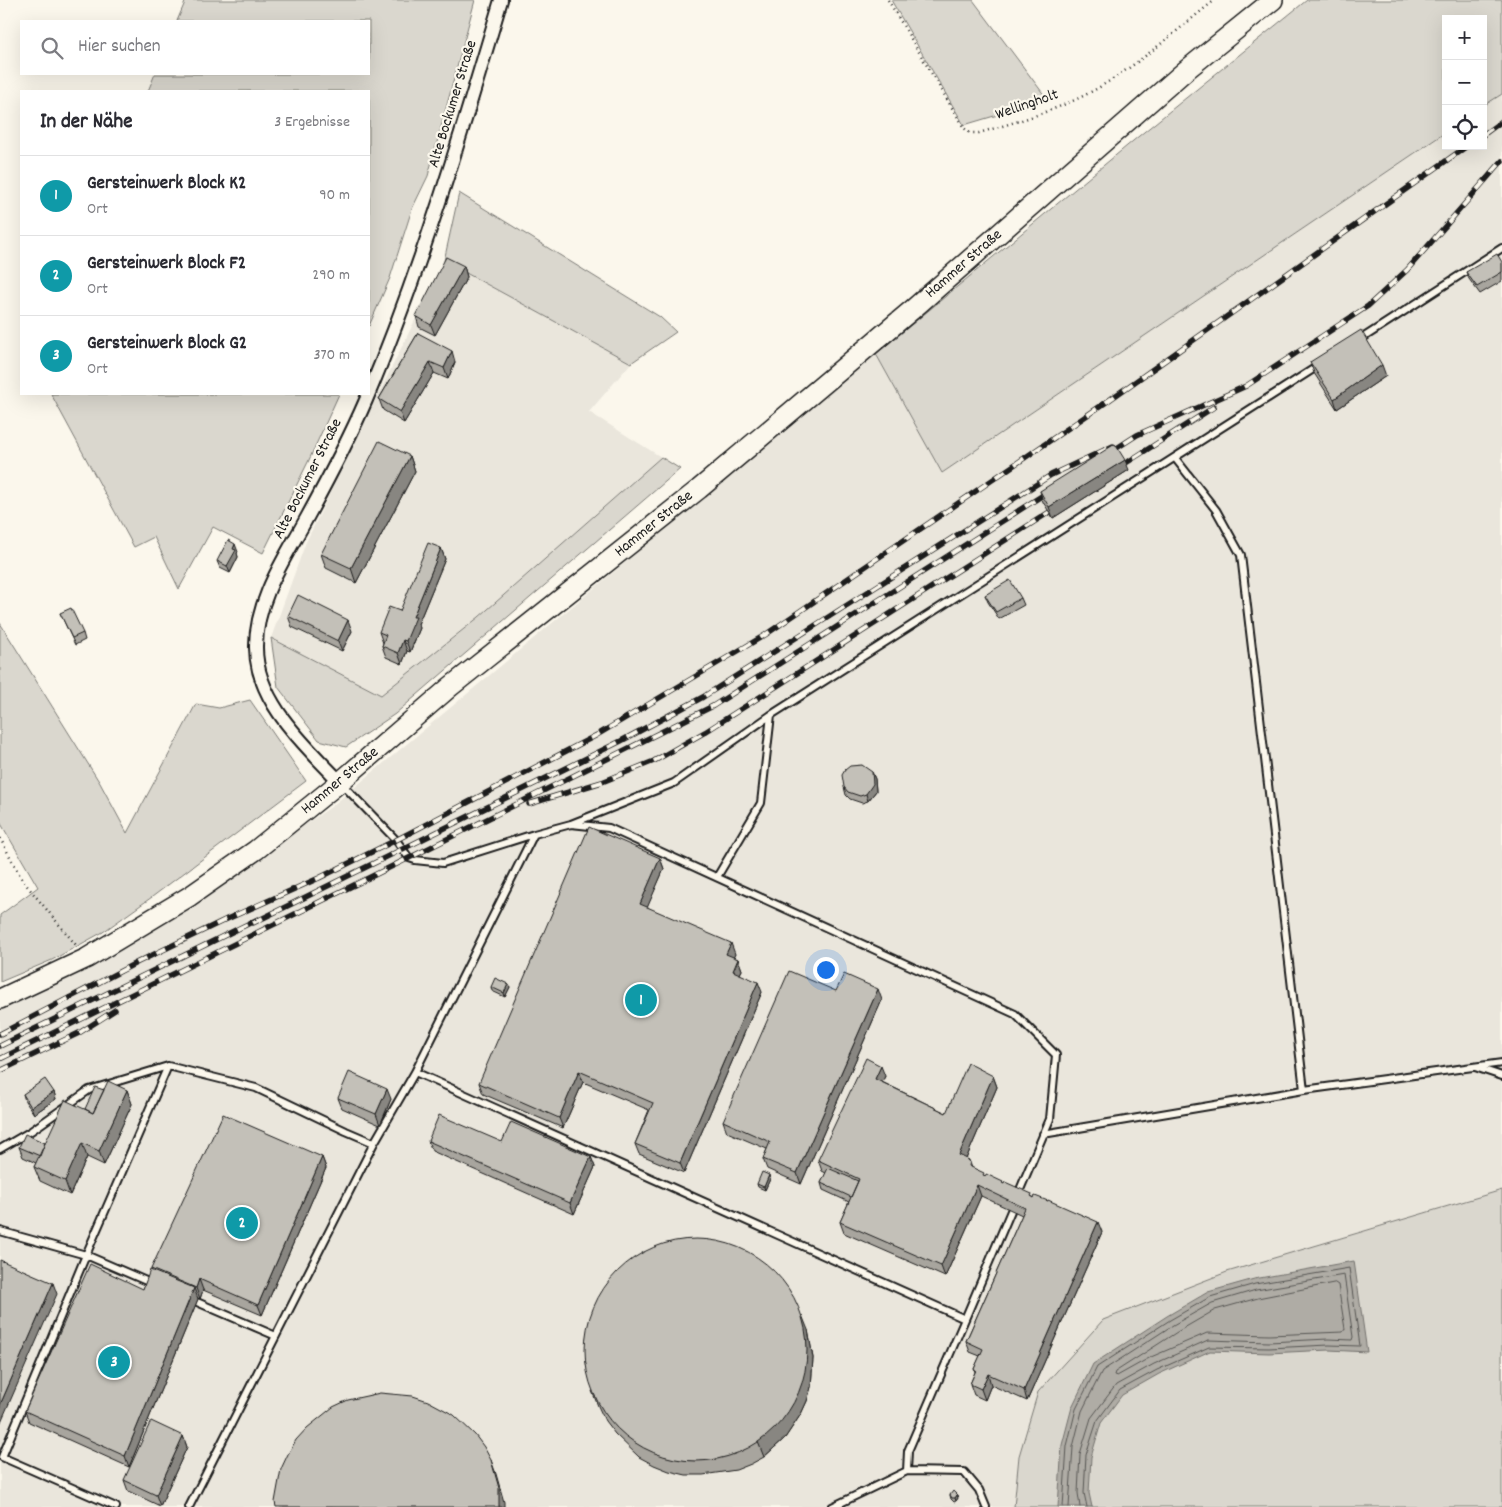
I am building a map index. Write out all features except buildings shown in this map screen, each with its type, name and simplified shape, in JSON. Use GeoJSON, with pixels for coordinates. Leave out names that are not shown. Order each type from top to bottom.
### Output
{"type":"FeatureCollection","features":[{"type":"Feature","properties":{"kind":"main road","name":"Hammer Straße"},"geometry":{"type":"LineString","coordinates":[[0,1000],[87,958],[197,891],[256,850],[340,782],[450,687],[728,464],[913,309],[1185,71],[1272,0]]}},
{"type":"Feature","properties":{"kind":"street","name":"Alte Bockumer Straße"},"geometry":{"type":"LineString","coordinates":[[370,391],[398,323],[456,153],[501,0]]}},
{"type":"Feature","properties":{"kind":"street","name":"Alte Bockumer Straße"},"geometry":{"type":"LineString","coordinates":[[340,782],[307,747],[273,704],[263,685],[259,672],[256,646],[258,623],[265,597],[326,482],[368,395]]}},
{"type":"Feature","properties":{"kind":"lane"},"geometry":{"type":"LineString","coordinates":[[1350,346],[1502,248]]}},
{"type":"Feature","properties":{"kind":"lane"},"geometry":{"type":"LineString","coordinates":[[340,782],[396,840],[409,858],[443,863],[570,824],[674,782],[771,715],[1325,362]]}},
{"type":"Feature","properties":{"kind":"lane"},"geometry":{"type":"LineString","coordinates":[[1175,458],[1216,510],[1241,555],[1304,1090]]}},
{"type":"Feature","properties":{"kind":"lane"},"geometry":{"type":"LineString","coordinates":[[717,877],[760,803],[771,715]]}},
{"type":"Feature","properties":{"kind":"lane"},"geometry":{"type":"LineString","coordinates":[[570,824],[609,828],[1016,1014],[1056,1055],[1050,1119],[908,1451],[907,1471]]}},
{"type":"Feature","properties":{"kind":"lane"},"geometry":{"type":"LineString","coordinates":[[189,1507],[374,1143],[415,1072],[534,834]]}},
{"type":"Feature","properties":{"kind":"lane"},"geometry":{"type":"LineString","coordinates":[[1043,1134],[1304,1090],[1502,1063]]}},
{"type":"Feature","properties":{"kind":"lane"},"geometry":{"type":"LineString","coordinates":[[0,1148],[31,1131],[90,1090],[168,1066],[256,1088],[374,1143]]}},
{"type":"Feature","properties":{"kind":"lane"},"geometry":{"type":"LineString","coordinates":[[116,1507],[1,1458],[168,1066]]}},
{"type":"Feature","properties":{"kind":"lane"},"geometry":{"type":"LineString","coordinates":[[1474,1066],[1502,1076]]}},
{"type":"Feature","properties":{"kind":"lane"},"geometry":{"type":"LineString","coordinates":[[415,1072],[965,1319]]}},
{"type":"Feature","properties":{"kind":"lane"},"geometry":{"type":"LineString","coordinates":[[0,1231],[86,1255],[159,1286]]}},
{"type":"Feature","properties":{"kind":"lane"},"geometry":{"type":"LineString","coordinates":[[186,1297],[276,1336]]}},
{"type":"Feature","properties":{"kind":"lane"},"geometry":{"type":"LineString","coordinates":[[832,1507],[907,1471],[964,1472],[979,1490],[986,1507]]}},
{"type":"Feature","properties":{"kind":"path","name":"Wellingholt"},"geometry":{"type":"LineString","coordinates":[[888,0],[964,128],[970,133],[980,133],[1051,110],[1098,88],[1127,70],[1215,0]]}},
{"type":"Feature","properties":{"kind":"path"},"geometry":{"type":"LineString","coordinates":[[0,838],[23,881],[87,958]]}},
{"type":"Feature","properties":{"kind":"shaded area"},"geometry":{"type":"Polygon","coordinates":[[[186,0],[475,0],[428,176],[412,209],[390,278],[370,324],[370,90],[148,90],[155,75],[370,75],[370,20],[177,20],[186,0]]]}},
{"type":"Feature","properties":{"kind":"shaded area"},"geometry":{"type":"Polygon","coordinates":[[[891,0],[973,0],[1048,100],[964,125],[891,0]]]}},
{"type":"Feature","properties":{"kind":"shaded area"},"geometry":{"type":"Polygon","coordinates":[[[1307,0],[1502,0],[1502,94],[1487,103],[1487,15],[1442,15],[1442,135],[942,473],[876,354],[1139,136],[1307,0]]]}},
{"type":"Feature","properties":{"kind":"shaded area"},"geometry":{"type":"Polygon","coordinates":[[[1502,94],[1502,1190],[1227,1272],[1019,1456],[1014,1507],[0,1507],[0,1005],[124,948],[331,807],[876,354],[942,473],[1442,135],[1442,150],[1487,150],[1487,103],[1502,94]]]}},
{"type":"Feature","properties":{"kind":"shaded area"},"geometry":{"type":"Polygon","coordinates":[[[459,193],[660,317],[676,332],[631,363],[444,261],[459,193]]]}},
{"type":"Feature","properties":{"kind":"shaded area"},"geometry":{"type":"Polygon","coordinates":[[[444,261],[631,363],[589,412],[661,457],[479,617],[381,695],[271,638],[306,542],[444,261]]]}},
{"type":"Feature","properties":{"kind":"shaded area"},"geometry":{"type":"Polygon","coordinates":[[[52,395],[339,395],[263,553],[213,527],[179,589],[154,537],[134,547],[52,395]]]}},
{"type":"Feature","properties":{"kind":"shaded area"},"geometry":{"type":"Polygon","coordinates":[[[661,457],[680,469],[395,714],[346,747],[319,740],[278,687],[271,638],[381,695],[479,617],[661,457]]]}},
{"type":"Feature","properties":{"kind":"shaded area"},"geometry":{"type":"Polygon","coordinates":[[[0,623],[100,783],[127,833],[196,704],[219,708],[250,700],[306,781],[103,932],[52,960],[0,982],[0,915],[38,887],[0,822],[0,623]]]}},
{"type":"Feature","properties":{"kind":"shaded area"},"geometry":{"type":"Polygon","coordinates":[[[1502,1190],[1502,1507],[1014,1507],[1019,1456],[1038,1392],[1103,1320],[1227,1272],[1502,1190]]]}},
{"type":"Feature","properties":{"kind":"water"},"geometry":{"type":"Polygon","coordinates":[[[1354,1261],[1367,1352],[1329,1350],[1269,1353],[1210,1351],[1159,1374],[1122,1395],[1101,1423],[1091,1457],[1089,1493],[1092,1507],[1058,1507],[1062,1445],[1072,1407],[1093,1364],[1208,1292],[1254,1279],[1354,1261]]]}},
{"type":"Feature","properties":{"kind":"railway"},"geometry":{"type":"LineString","coordinates":[[1487,132],[1502,121]]}},
{"type":"Feature","properties":{"kind":"railway"},"geometry":{"type":"LineString","coordinates":[[0,1034],[138,962],[396,840],[597,735],[765,635],[1105,403],[1461,150]]}},
{"type":"Feature","properties":{"kind":"railway"},"geometry":{"type":"LineString","coordinates":[[1106,455],[1137,435],[1246,386],[1368,306],[1407,270],[1502,161]]}},
{"type":"Feature","properties":{"kind":"railway"},"geometry":{"type":"LineString","coordinates":[[1115,470],[1214,407]]}},
{"type":"Feature","properties":{"kind":"railway"},"geometry":{"type":"LineString","coordinates":[[253,923],[621,741],[703,697],[1051,475],[1113,446]]}},
{"type":"Feature","properties":{"kind":"railway"},"geometry":{"type":"LineString","coordinates":[[0,1059],[713,706],[1054,488]]}},
{"type":"Feature","properties":{"kind":"railway"},"geometry":{"type":"LineString","coordinates":[[529,804],[602,782],[654,761],[705,732],[1062,504]]}},
{"type":"Feature","properties":{"kind":"railway"},"geometry":{"type":"LineString","coordinates":[[0,1046],[258,919]]}},
{"type":"Feature","properties":{"kind":"railway"},"geometry":{"type":"LineString","coordinates":[[0,1071],[79,1033],[115,1010]]}},
{"type":"Feature","properties":{"kind":"place","name":"Gersteinwerk Block K2"},"geometry":{"type":"Point","coordinates":[641,1000]}},
{"type":"Feature","properties":{"kind":"place","name":"Gersteinwerk Block F2"},"geometry":{"type":"Point","coordinates":[242,1223]}},
{"type":"Feature","properties":{"kind":"place","name":"Gersteinwerk Block G2"},"geometry":{"type":"Point","coordinates":[114,1362]}}]}
